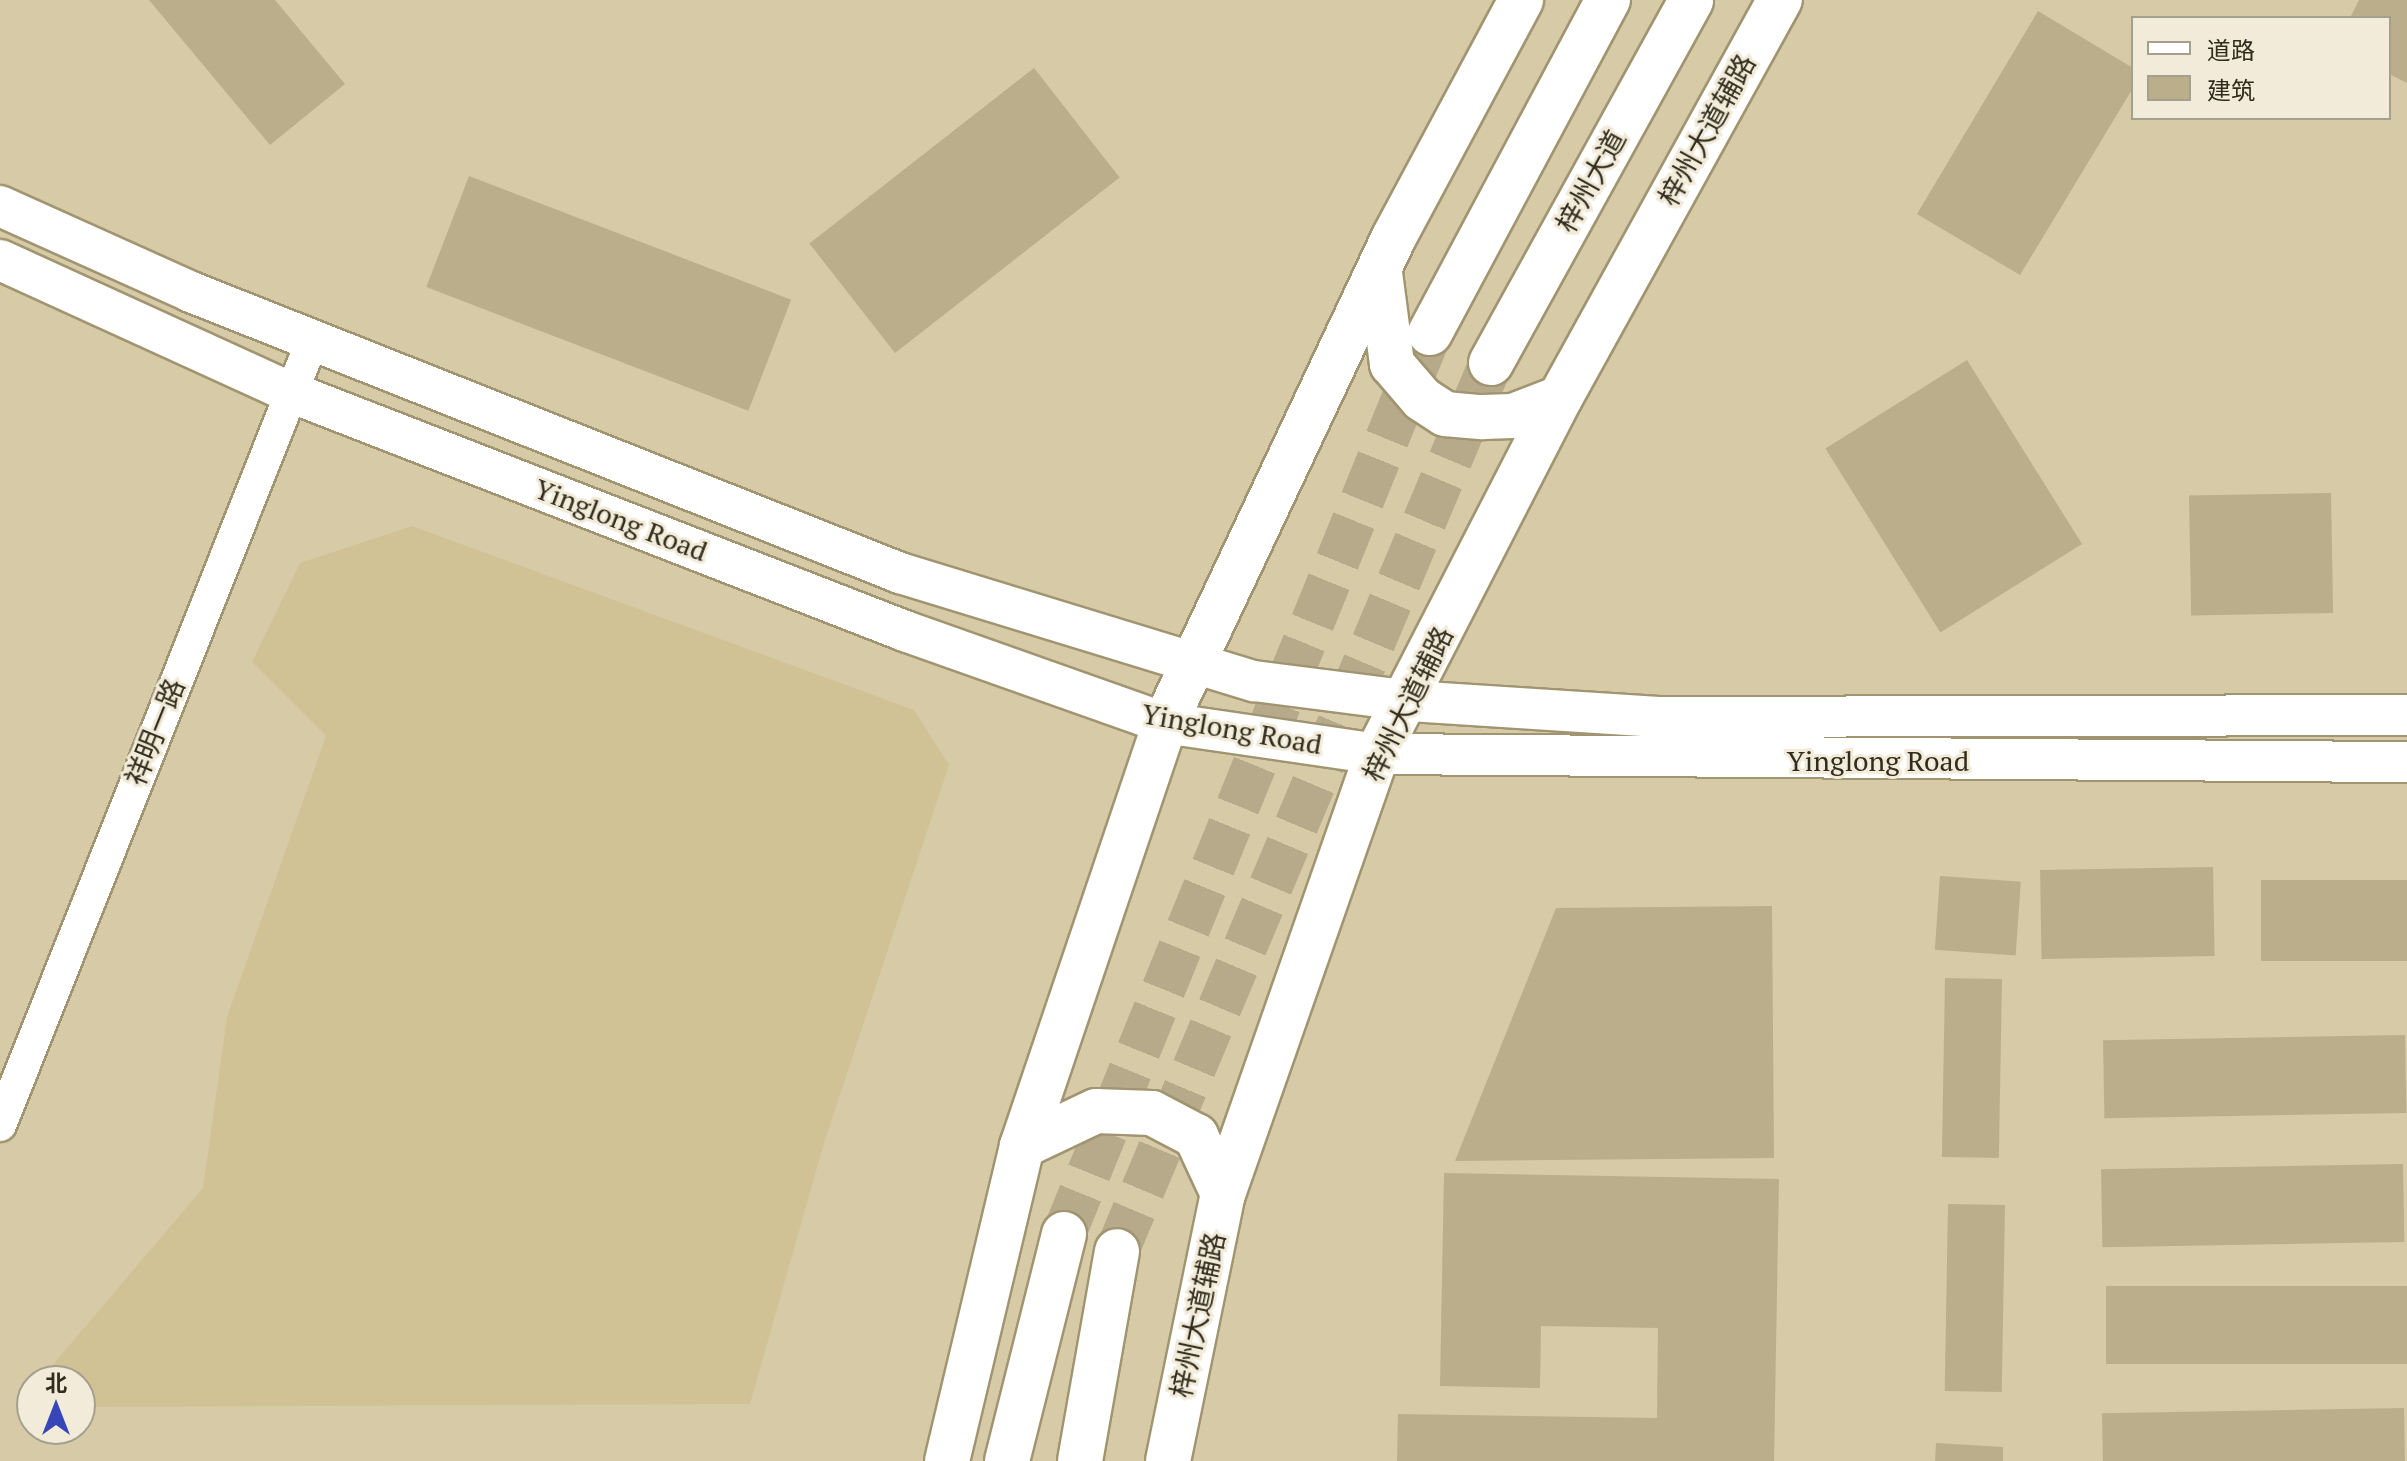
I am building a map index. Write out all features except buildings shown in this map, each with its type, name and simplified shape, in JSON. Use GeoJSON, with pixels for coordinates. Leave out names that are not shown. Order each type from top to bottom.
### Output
{"type":"FeatureCollection","features":[{"type":"Feature","properties":{"kind":"main road"},"geometry":{"type":"LineString","coordinates":[[947,1461],[1022,1146],[1165,723],[1380,271],[1521,0]]}},
{"type":"Feature","properties":{"kind":"main road"},"geometry":{"type":"LineString","coordinates":[[1430,333],[1608,0]]}},
{"type":"Feature","properties":{"kind":"main road","name":"梓州大道"},"geometry":{"type":"LineString","coordinates":[[1491,363],[1691,0]]}},
{"type":"Feature","properties":{"kind":"main road","name":"梓州大道辅路"},"geometry":{"type":"LineString","coordinates":[[1168,1461],[1223,1194],[1377,754],[1410,701],[1560,398],[1780,0]]}},
{"type":"Feature","properties":{"kind":"main road"},"geometry":{"type":"LineString","coordinates":[[1380,271],[1392,364],[1422,399],[1445,414],[1483,417],[1513,416],[1560,398]]}},
{"type":"Feature","properties":{"kind":"main road"},"geometry":{"type":"LineString","coordinates":[[1022,1146],[1096,1111],[1152,1113],[1196,1136],[1223,1194]]}},
{"type":"Feature","properties":{"kind":"main road"},"geometry":{"type":"LineString","coordinates":[[1007,1461],[1064,1234]]}},
{"type":"Feature","properties":{"kind":"main road"},"geometry":{"type":"LineString","coordinates":[[1080,1461],[1117,1251]]}},
{"type":"Feature","properties":{"kind":"street","name":"Yinglong Road"},"geometry":{"type":"LineString","coordinates":[[0,206],[313,339],[900,573],[1194,667],[1410,701],[1658,717],[2407,715]]}},
{"type":"Feature","properties":{"kind":"street","name":"Yinglong Road"},"geometry":{"type":"LineString","coordinates":[[0,260],[290,392],[905,631],[1165,723],[1377,754],[2407,762]]}},
{"type":"Feature","properties":{"kind":"street","name":"祥明一路"},"geometry":{"type":"LineString","coordinates":[[0,1125],[313,339]]}},
{"type":"Feature","properties":{"kind":"shaded area"},"geometry":{"type":"Polygon","coordinates":[[[412,526],[914,710],[949,765],[824,1143],[750,1404],[96,1407],[96,1365],[53,1365],[203,1188],[227,1017],[326,736],[252,662],[300,563],[412,526]]]}},
{"type":"Feature","properties":{"kind":"tunnel"},"geometry":{"type":"LineString","coordinates":[[1064,1234],[1430,333]]}},
{"type":"Feature","properties":{"kind":"tunnel"},"geometry":{"type":"LineString","coordinates":[[1117,1251],[1491,363]]}}]}
